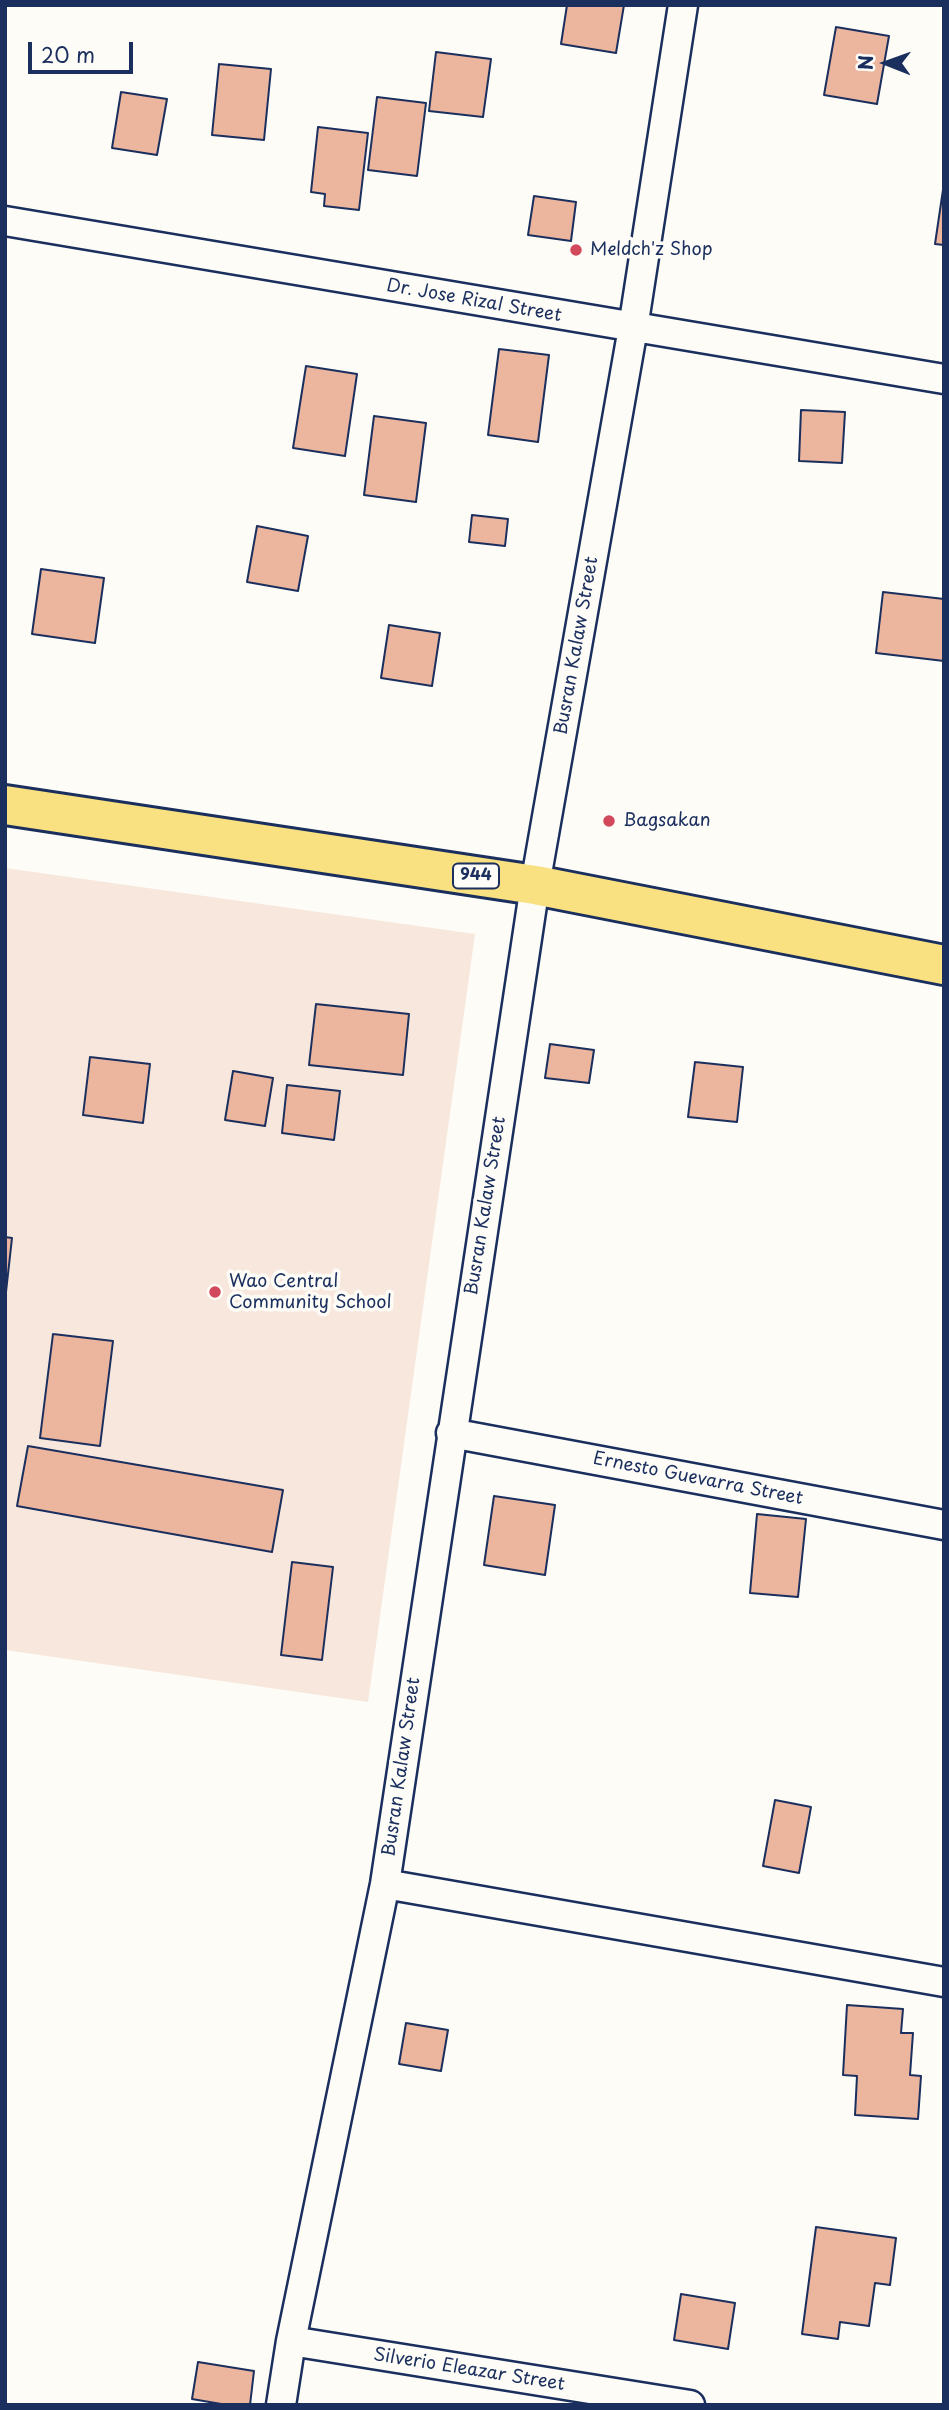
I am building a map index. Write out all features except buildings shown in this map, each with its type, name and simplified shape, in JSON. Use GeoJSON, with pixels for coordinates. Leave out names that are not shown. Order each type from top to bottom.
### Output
{"type":"FeatureCollection","features":[{"type":"Feature","properties":{"kind":"main road","name":"944"},"geometry":{"type":"LineString","coordinates":[[5,805],[535,885],[944,965]]}},
{"type":"Feature","properties":{"kind":"street","name":"Busran Kalaw Street"},"geometry":{"type":"LineString","coordinates":[[281,2405],[290,2341],[385,1884],[535,885],[633,328],[683,5]]}},
{"type":"Feature","properties":{"kind":"street","name":"Dr. Jose Rizal Street"},"geometry":{"type":"LineString","coordinates":[[5,221],[944,379]]}},
{"type":"Feature","properties":{"kind":"street","name":"Ernesto Guevarra Street"},"geometry":{"type":"LineString","coordinates":[[451,1433],[944,1525]]}},
{"type":"Feature","properties":{"kind":"street"},"geometry":{"type":"LineString","coordinates":[[385,1884],[944,1982]]}},
{"type":"Feature","properties":{"kind":"street","name":"Silverio Eleazar Street"},"geometry":{"type":"LineString","coordinates":[[290,2341],[690,2405]]}},
{"type":"Feature","properties":{"kind":"shaded area","name":"Wao Central Community School"},"geometry":{"type":"Polygon","coordinates":[[[5,868],[475,934],[368,1702],[5,1650],[5,868]]]}},
{"type":"Feature","properties":{"kind":"place","name":"Meldch'z Shop"},"geometry":{"type":"Point","coordinates":[576,250]}},
{"type":"Feature","properties":{"kind":"place","name":"Bagsakan"},"geometry":{"type":"Point","coordinates":[609,821]}},
{"type":"Feature","properties":{"kind":"place","name":"Wao Central Community School"},"geometry":{"type":"Point","coordinates":[215,1292]}}]}
